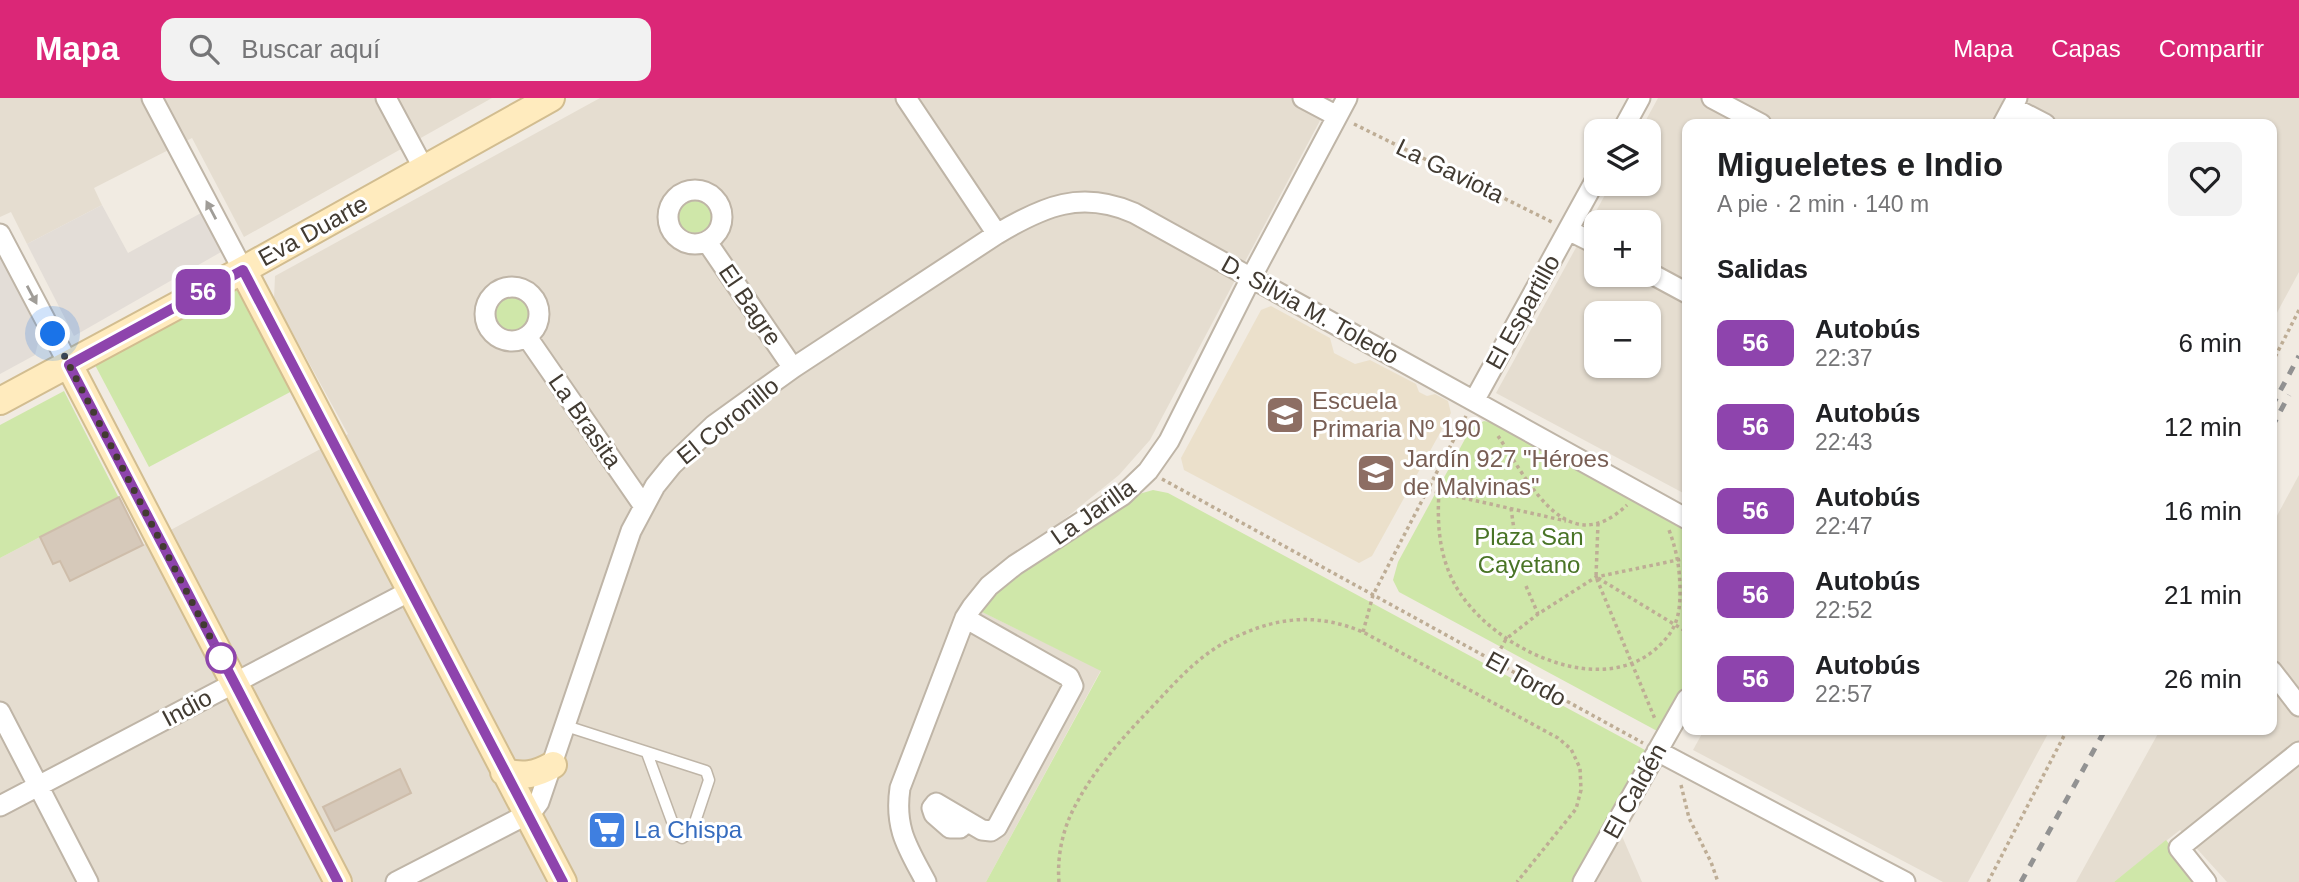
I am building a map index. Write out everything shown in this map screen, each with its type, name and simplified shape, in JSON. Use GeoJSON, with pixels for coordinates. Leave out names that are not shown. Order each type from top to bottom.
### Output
{"type":"FeatureCollection","features":[{"type":"Feature","properties":{"kind":"street"},"geometry":{"type":"LineString","coordinates":[[152,98],[563,882]]}},
{"type":"Feature","properties":{"kind":"street"},"geometry":{"type":"LineString","coordinates":[[386,98],[424,169]]}},
{"type":"Feature","properties":{"kind":"street","name":"Eva Duarte"},"geometry":{"type":"LineString","coordinates":[[0,401],[243,270],[551,98]]}},
{"type":"Feature","properties":{"kind":"street"},"geometry":{"type":"LineString","coordinates":[[906,98],[997,234]]}},
{"type":"Feature","properties":{"kind":"street"},"geometry":{"type":"LineString","coordinates":[[1303,98],[1337,116]]}},
{"type":"Feature","properties":{"kind":"street","name":"La Jarilla"},"geometry":{"type":"LineString","coordinates":[[926,882],[899,824],[897,808],[900,789],[965,618],[989,586],[1015,565],[1123,495],[1148,471],[1169,441],[1346,98]]}},
{"type":"Feature","properties":{"kind":"street"},"geometry":{"type":"LineString","coordinates":[[1629,119],[1640,98]]}},
{"type":"Feature","properties":{"kind":"street"},"geometry":{"type":"LineString","coordinates":[[1712,98],[1752,119]]}},
{"type":"Feature","properties":{"kind":"street"},"geometry":{"type":"LineString","coordinates":[[2011,110],[2033,119]]}},
{"type":"Feature","properties":{"kind":"street","name":"El Espartillo"},"geometry":{"type":"LineString","coordinates":[[1474,401],[1587,196]]}},
{"type":"Feature","properties":{"kind":"street","name":"D. Silvia M. Toledo"},"geometry":{"type":"LineString","coordinates":[[997,234],[1049,207],[1077,201],[1117,205],[1682,516]]}},
{"type":"Feature","properties":{"kind":"street"},"geometry":{"type":"LineString","coordinates":[[1569,230],[1584,238]]}},
{"type":"Feature","properties":{"kind":"street"},"geometry":{"type":"LineString","coordinates":[[0,234],[338,882]]}},
{"type":"Feature","properties":{"kind":"street","name":"El Coronillo"},"geometry":{"type":"LineString","coordinates":[[526,815],[540,802],[631,531],[643,505],[673,465],[714,425],[793,368],[997,234]]}},
{"type":"Feature","properties":{"kind":"street","name":"El Bagre"},"geometry":{"type":"LineString","coordinates":[[707,242],[793,368]]}},
{"type":"Feature","properties":{"kind":"street"},"geometry":{"type":"LineString","coordinates":[[1661,279],[1682,290]]}},
{"type":"Feature","properties":{"kind":"street","name":"La Brasita"},"geometry":{"type":"LineString","coordinates":[[527,338],[643,505]]}},
{"type":"Feature","properties":{"kind":"street","name":"Indio"},"geometry":{"type":"LineString","coordinates":[[0,806],[412,590]]}},
{"type":"Feature","properties":{"kind":"street"},"geometry":{"type":"LineString","coordinates":[[965,618],[1069,677],[1073,685],[997,827],[992,831],[982,830],[967,821]]}},
{"type":"Feature","properties":{"kind":"street"},"geometry":{"type":"LineString","coordinates":[[2277,677],[2299,706]]}},
{"type":"Feature","properties":{"kind":"street","name":"El Caldén"},"geometry":{"type":"LineString","coordinates":[[1583,882],[1682,708]]}},
{"type":"Feature","properties":{"kind":"street"},"geometry":{"type":"LineString","coordinates":[[0,712],[88,882]]}},
{"type":"Feature","properties":{"kind":"street"},"geometry":{"type":"LineString","coordinates":[[1661,745],[1679,762],[1905,882]]}},
{"type":"Feature","properties":{"kind":"street"},"geometry":{"type":"LineString","coordinates":[[2206,882],[2179,848],[2299,752]]}},
{"type":"Feature","properties":{"kind":"street"},"geometry":{"type":"LineString","coordinates":[[504,772],[521,776],[538,774],[553,765]]}},
{"type":"Feature","properties":{"kind":"street"},"geometry":{"type":"LineString","coordinates":[[396,882],[526,815]]}},
{"type":"Feature","properties":{"kind":"lane"},"geometry":{"type":"LineString","coordinates":[[566,726],[706,771],[709,780],[692,831],[682,838],[677,835],[647,753]]}},
{"type":"Feature","properties":{"kind":"path","name":"La Gaviota"},"geometry":{"type":"LineString","coordinates":[[1337,116],[1569,230]]}},
{"type":"Feature","properties":{"kind":"path"},"geometry":{"type":"LineString","coordinates":[[2277,353],[2299,310]]}},
{"type":"Feature","properties":{"kind":"path"},"geometry":{"type":"LineString","coordinates":[[1363,632],[1373,595],[1474,401]]}},
{"type":"Feature","properties":{"kind":"path"},"geometry":{"type":"LineString","coordinates":[[1497,435],[1539,500],[1555,513],[1575,523]]}},
{"type":"Feature","properties":{"kind":"path","name":"El Tordo"},"geometry":{"type":"LineString","coordinates":[[1148,471],[1494,661],[1661,745]]}},
{"type":"Feature","properties":{"kind":"path"},"geometry":{"type":"LineString","coordinates":[[1427,490],[1590,525],[1605,522],[1619,513],[1631,501],[1636,491]]}},
{"type":"Feature","properties":{"kind":"path"},"geometry":{"type":"LineString","coordinates":[[1439,492],[1437,516],[1441,549],[1454,582],[1481,619],[1506,639],[1551,662],[1591,669],[1620,667],[1645,657],[1663,643],[1676,626],[1680,601],[1680,572],[1668,528]]}},
{"type":"Feature","properties":{"kind":"path"},"geometry":{"type":"LineString","coordinates":[[1511,509],[1515,537]]}},
{"type":"Feature","properties":{"kind":"path"},"geometry":{"type":"LineString","coordinates":[[1598,523],[1596,577],[1661,745]]}},
{"type":"Feature","properties":{"kind":"path"},"geometry":{"type":"LineString","coordinates":[[1494,661],[1506,639],[1538,614],[1596,577],[1682,559]]}},
{"type":"Feature","properties":{"kind":"path"},"geometry":{"type":"LineString","coordinates":[[1596,577],[1682,629]]}},
{"type":"Feature","properties":{"kind":"path"},"geometry":{"type":"LineString","coordinates":[[1526,586],[1538,614]]}},
{"type":"Feature","properties":{"kind":"path"},"geometry":{"type":"LineString","coordinates":[[1059,882],[1060,849],[1072,811],[1122,738],[1190,666],[1218,645],[1241,634],[1281,622],[1313,618],[1341,623],[1363,632],[1558,738],[1571,749],[1580,768],[1581,790],[1576,809],[1517,882]]}},
{"type":"Feature","properties":{"kind":"path"},"geometry":{"type":"LineString","coordinates":[[1988,882],[2064,735]]}},
{"type":"Feature","properties":{"kind":"path"},"geometry":{"type":"LineString","coordinates":[[1679,762],[1680,780],[1689,818],[1718,882]]}},
{"type":"Feature","properties":{"kind":"shaded area"},"geometry":{"type":"Polygon","coordinates":[[[0,98],[492,98],[244,237],[192,138],[94,188],[102,205],[27,244],[11,212],[0,217],[0,98]]]}},
{"type":"Feature","properties":{"kind":"shaded area"},"geometry":{"type":"Polygon","coordinates":[[[600,98],[1332,98],[1150,440],[1119,475],[962,602],[1101,670],[986,882],[0,882],[0,558],[40,537],[53,564],[60,561],[70,581],[143,545],[348,434],[274,299],[275,276],[600,98]]]}},
{"type":"Feature","properties":{"kind":"shaded area"},"geometry":{"type":"Polygon","coordinates":[[[1658,98],[2299,98],[2299,272],[2277,313],[2277,119],[1682,119],[1682,492],[1496,393],[1584,233],[1584,287],[1661,287],[1661,210],[1597,210],[1604,196],[1661,196],[1661,119],[1647,119],[1658,98]]]}},
{"type":"Feature","properties":{"kind":"shaded area"},"geometry":{"type":"Polygon","coordinates":[[[102,205],[128,253],[201,213],[221,252],[74,336],[27,244],[102,205]]]}},
{"type":"Feature","properties":{"kind":"shaded area"},"geometry":{"type":"Polygon","coordinates":[[[0,256],[40,335],[35,355],[0,374],[0,256]]]}},
{"type":"Feature","properties":{"kind":"shaded area","name":"Escuela Primaria Nº 190"},"geometry":{"type":"Polygon","coordinates":[[[1271,306],[1330,338],[1334,353],[1355,364],[1370,360],[1416,384],[1419,392],[1427,396],[1435,394],[1448,401],[1451,413],[1372,556],[1359,563],[1184,470],[1181,458],[1261,310],[1271,306]]]}},
{"type":"Feature","properties":{"kind":"shaded area"},"geometry":{"type":"Polygon","coordinates":[[[2299,475],[2299,882],[2227,882],[2180,830],[2114,882],[2076,882],[2157,735],[2277,735],[2277,516],[2299,475]]]}},
{"type":"Feature","properties":{"kind":"shaded area"},"geometry":{"type":"Polygon","coordinates":[[[1701,735],[2047,735],[1968,882],[1943,882],[1693,750],[1701,735]]]}},
{"type":"Feature","properties":{"kind":"shaded area"},"geometry":{"type":"Polygon","coordinates":[[[1611,811],[1642,882],[1571,882],[1611,811]]]}},
{"type":"Feature","properties":{"kind":"green space"},"geometry":{"type":"Polygon","coordinates":[[[694,197],[707,202],[712,215],[707,228],[694,233],[681,228],[676,215],[681,202],[694,197]]]}},
{"type":"Feature","properties":{"kind":"green space"},"geometry":{"type":"Polygon","coordinates":[[[240,287],[294,390],[149,467],[95,365],[240,287]]]}},
{"type":"Feature","properties":{"kind":"green space"},"geometry":{"type":"Polygon","coordinates":[[[512,294],[525,299],[530,312],[525,325],[512,330],[499,325],[494,312],[499,299],[512,294]]]}},
{"type":"Feature","properties":{"kind":"green space"},"geometry":{"type":"Polygon","coordinates":[[[64,391],[143,545],[70,581],[60,561],[53,564],[40,537],[0,558],[0,425],[64,391]]]}},
{"type":"Feature","properties":{"kind":"green space","name":"Plaza San Cayetano"},"geometry":{"type":"Polygon","coordinates":[[[1484,421],[1501,424],[1682,522],[1682,689],[1659,732],[1399,592],[1393,580],[1398,562],[1471,428],[1484,421]]]}},
{"type":"Feature","properties":{"kind":"green space"},"geometry":{"type":"Polygon","coordinates":[[[1153,490],[1168,493],[1645,750],[1571,882],[986,882],[1101,671],[980,611],[984,600],[1008,580],[1139,494],[1153,490]]]}},
{"type":"Feature","properties":{"kind":"green space"},"geometry":{"type":"Polygon","coordinates":[[[2166,840],[2200,882],[2114,882],[2166,840]]]}},
{"type":"Feature","properties":{"kind":"building"},"geometry":{"type":"Polygon","coordinates":[[[119,497],[143,545],[70,581],[60,561],[53,564],[40,537],[119,497]]]}},
{"type":"Feature","properties":{"kind":"building"},"geometry":{"type":"Polygon","coordinates":[[[400,769],[411,793],[335,831],[323,807],[400,769]]]}},
{"type":"Feature","properties":{"kind":"railway"},"geometry":{"type":"LineString","coordinates":[[2277,397],[2299,356]]}},
{"type":"Feature","properties":{"kind":"railway"},"geometry":{"type":"LineString","coordinates":[[2277,418],[2289,395]]}},
{"type":"Feature","properties":{"kind":"railway"},"geometry":{"type":"LineString","coordinates":[[2021,882],[2102,735]]}},
{"type":"Feature","properties":{"kind":"bus line","name":"56"},"geometry":{"type":"LineString","coordinates":[[338,882],[69,365],[243,270],[563,882]]}},
{"type":"Feature","properties":{"kind":"place","name":"Escuela Primaria Nº 190"},"geometry":{"type":"Point","coordinates":[1285,415]}},
{"type":"Feature","properties":{"kind":"place","name":"Jardín 927 \"Héroes de Malvinas\""},"geometry":{"type":"Point","coordinates":[1376,473]}},
{"type":"Feature","properties":{"kind":"place","name":"La Chispa"},"geometry":{"type":"Point","coordinates":[607,830]}},
{"type":"Feature","properties":{"kind":"route"},"geometry":{"type":"LineString","coordinates":[[53,334],[221,658]]}}]}
